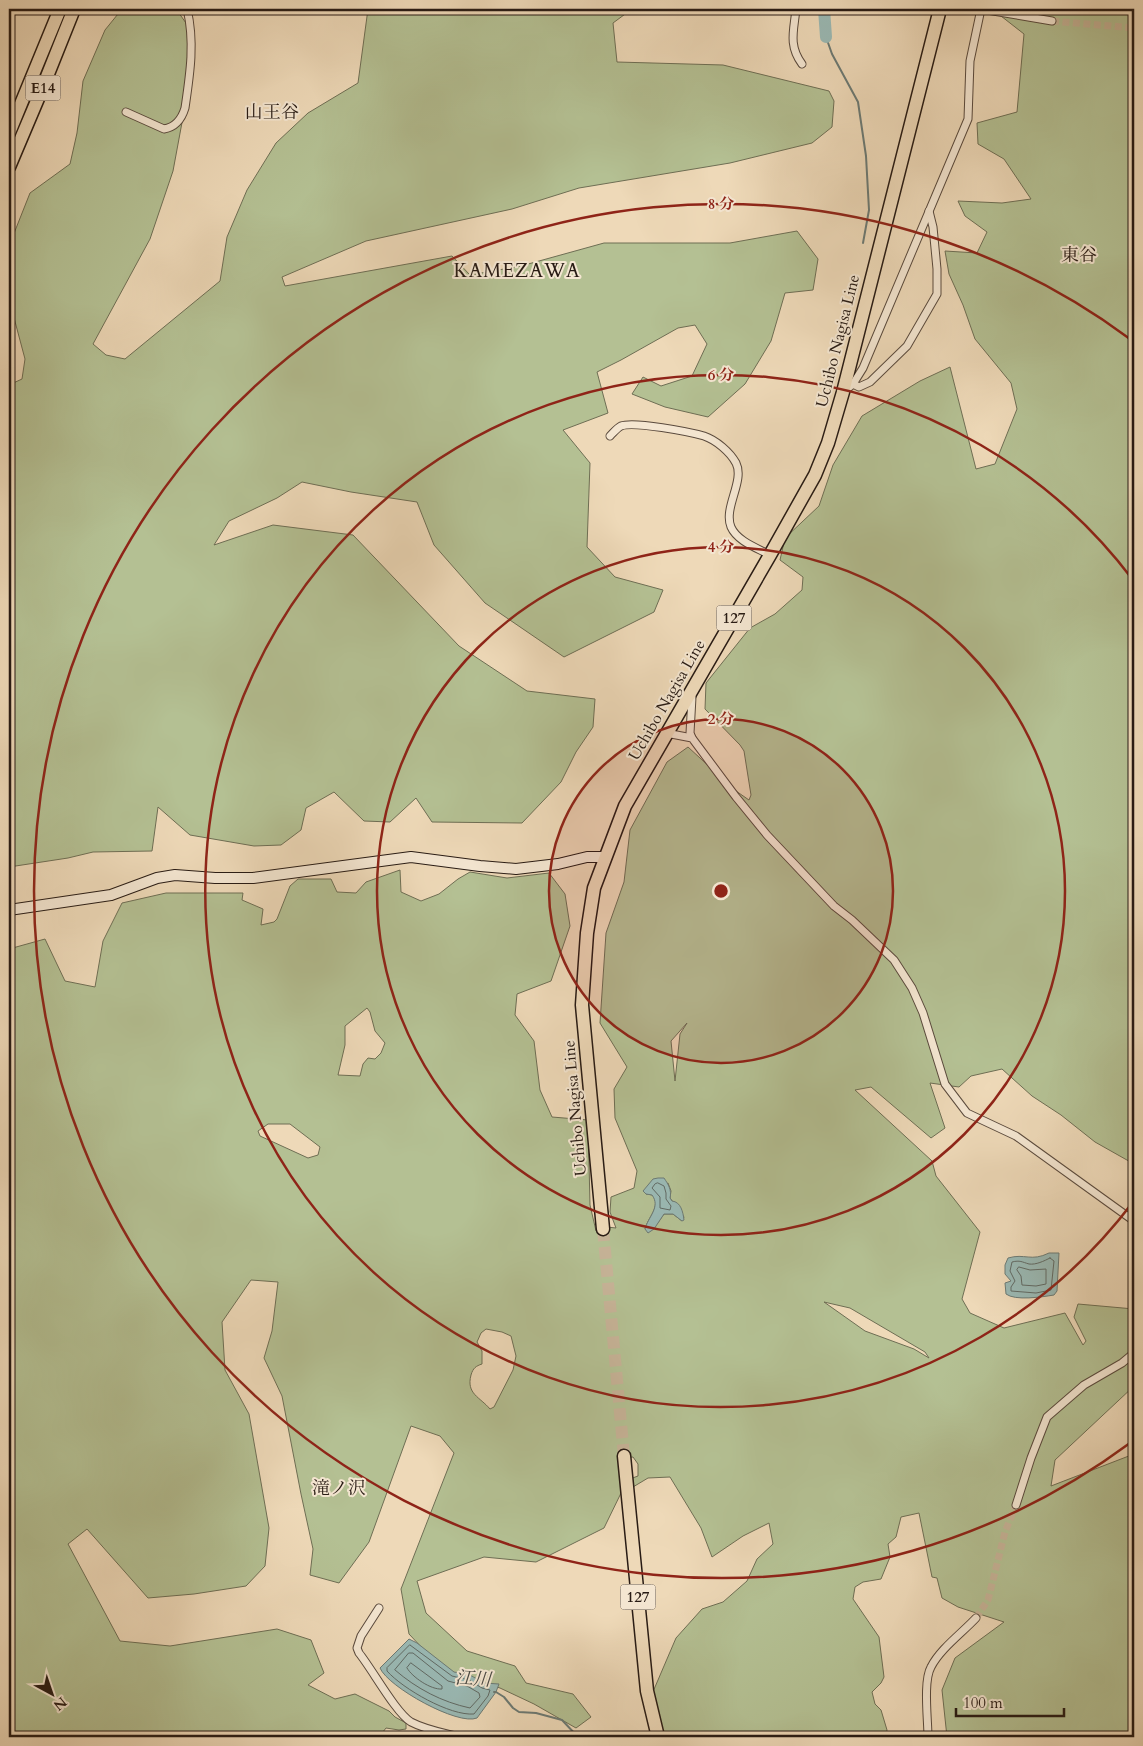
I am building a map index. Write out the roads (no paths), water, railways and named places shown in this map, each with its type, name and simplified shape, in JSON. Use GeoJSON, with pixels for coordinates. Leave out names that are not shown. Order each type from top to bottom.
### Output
{"type":"FeatureCollection","features":[{"type":"Feature","properties":{"kind":"highway","name":"E14"},"geometry":{"type":"LineString","coordinates":[[9,133],[60,9]]}},
{"type":"Feature","properties":{"kind":"highway","name":"E14"},"geometry":{"type":"LineString","coordinates":[[9,167],[74,9]]}},
{"type":"Feature","properties":{"kind":"highway","name":"Uchibo Nagisa Line"},"geometry":{"type":"LineString","coordinates":[[603,1229],[582,1005],[587,933],[594,888],[624,806],[815,475],[828,443],[848,388],[940,9]]}},
{"type":"Feature","properties":{"kind":"highway","name":"127"},"geometry":{"type":"LineString","coordinates":[[624,1456],[647,1691],[658,1737]]}},
{"type":"Feature","properties":{"kind":"street"},"geometry":{"type":"LineString","coordinates":[[126,112],[164,129],[169,128],[182,118],[185,108],[192,43],[187,9]]}},
{"type":"Feature","properties":{"kind":"street"},"geometry":{"type":"LineString","coordinates":[[796,9],[793,46],[795,55],[802,64]]}},
{"type":"Feature","properties":{"kind":"street"},"geometry":{"type":"LineString","coordinates":[[848,388],[867,360],[968,119],[970,61],[981,9],[1052,21]]}},
{"type":"Feature","properties":{"kind":"street"},"geometry":{"type":"LineString","coordinates":[[848,388],[860,387],[870,382],[907,346],[937,294],[933,227],[929,211]]}},
{"type":"Feature","properties":{"kind":"street"},"geometry":{"type":"LineString","coordinates":[[610,436],[617,428],[623,425],[645,425],[705,436],[718,444],[736,463],[738,472],[730,514],[730,526],[741,540],[770,555]]}},
{"type":"Feature","properties":{"kind":"street"},"geometry":{"type":"LineString","coordinates":[[693,687],[690,720],[692,738],[736,797],[768,835],[834,906],[852,920],[894,960],[912,988],[924,1013],[945,1084],[967,1113],[1016,1136],[1134,1221]]}},
{"type":"Feature","properties":{"kind":"street"},"geometry":{"type":"LineString","coordinates":[[666,733],[692,738]]}},
{"type":"Feature","properties":{"kind":"street"},"geometry":{"type":"LineString","coordinates":[[9,910],[111,895],[157,878],[175,875],[253,878],[412,857],[516,869],[558,864],[587,857],[605,857]]}},
{"type":"Feature","properties":{"kind":"street"},"geometry":{"type":"LineString","coordinates":[[1016,1505],[1047,1417],[1084,1385],[1122,1363],[1134,1353]]}},
{"type":"Feature","properties":{"kind":"street"},"geometry":{"type":"LineString","coordinates":[[379,1608],[362,1636],[357,1648],[359,1653],[400,1712],[410,1722],[433,1731],[460,1737]]}},
{"type":"Feature","properties":{"kind":"street"},"geometry":{"type":"LineString","coordinates":[[928,1737],[927,1694],[930,1668],[976,1618]]}},
{"type":"Feature","properties":{"kind":"water"},"geometry":{"type":"Polygon","coordinates":[[[664,1178],[670,1190],[670,1198],[678,1203],[684,1220],[682,1221],[673,1214],[664,1214],[654,1229],[648,1233],[645,1229],[655,1204],[652,1195],[646,1194],[643,1191],[653,1179],[664,1178]]]}},
{"type":"Feature","properties":{"kind":"water"},"geometry":{"type":"Polygon","coordinates":[[[1049,1253],[1059,1253],[1057,1291],[1054,1295],[1022,1298],[1006,1294],[1005,1283],[1011,1281],[1005,1274],[1005,1265],[1008,1258],[1019,1256],[1037,1257],[1049,1253]]]}},
{"type":"Feature","properties":{"kind":"water"},"geometry":{"type":"Polygon","coordinates":[[[409,1639],[417,1643],[454,1672],[470,1675],[484,1683],[499,1684],[496,1692],[477,1718],[468,1719],[440,1711],[409,1694],[386,1676],[380,1668],[409,1639]]]}},
{"type":"Feature","properties":{"kind":"waterway"},"geometry":{"type":"LineString","coordinates":[[824,9],[826,37]]}},
{"type":"Feature","properties":{"kind":"waterway"},"geometry":{"type":"LineString","coordinates":[[826,37],[832,54],[858,102],[866,156],[869,210],[863,243]]}},
{"type":"Feature","properties":{"kind":"waterway","name":"江川"},"geometry":{"type":"LineString","coordinates":[[494,1692],[504,1697],[519,1712],[536,1713],[562,1720],[578,1737]]}},
{"type":"Feature","properties":{"kind":"tunnel"},"geometry":{"type":"LineString","coordinates":[[1052,21],[1134,28]]}},
{"type":"Feature","properties":{"kind":"tunnel"},"geometry":{"type":"LineString","coordinates":[[603,1229],[624,1456]]}},
{"type":"Feature","properties":{"kind":"tunnel"},"geometry":{"type":"LineString","coordinates":[[976,1618],[988,1600],[1005,1532],[1016,1505]]}},
{"type":"Feature","properties":{"kind":"district","name":"山王谷"},"geometry":{"type":"Point","coordinates":[272,112]}},
{"type":"Feature","properties":{"kind":"district","name":"東谷"},"geometry":{"type":"Point","coordinates":[1079,255]}},
{"type":"Feature","properties":{"kind":"district","name":"KAMEZAWA"},"geometry":{"type":"Point","coordinates":[517,271]}},
{"type":"Feature","properties":{"kind":"district","name":"滝ノ沢"},"geometry":{"type":"Point","coordinates":[339,1488]}}]}
